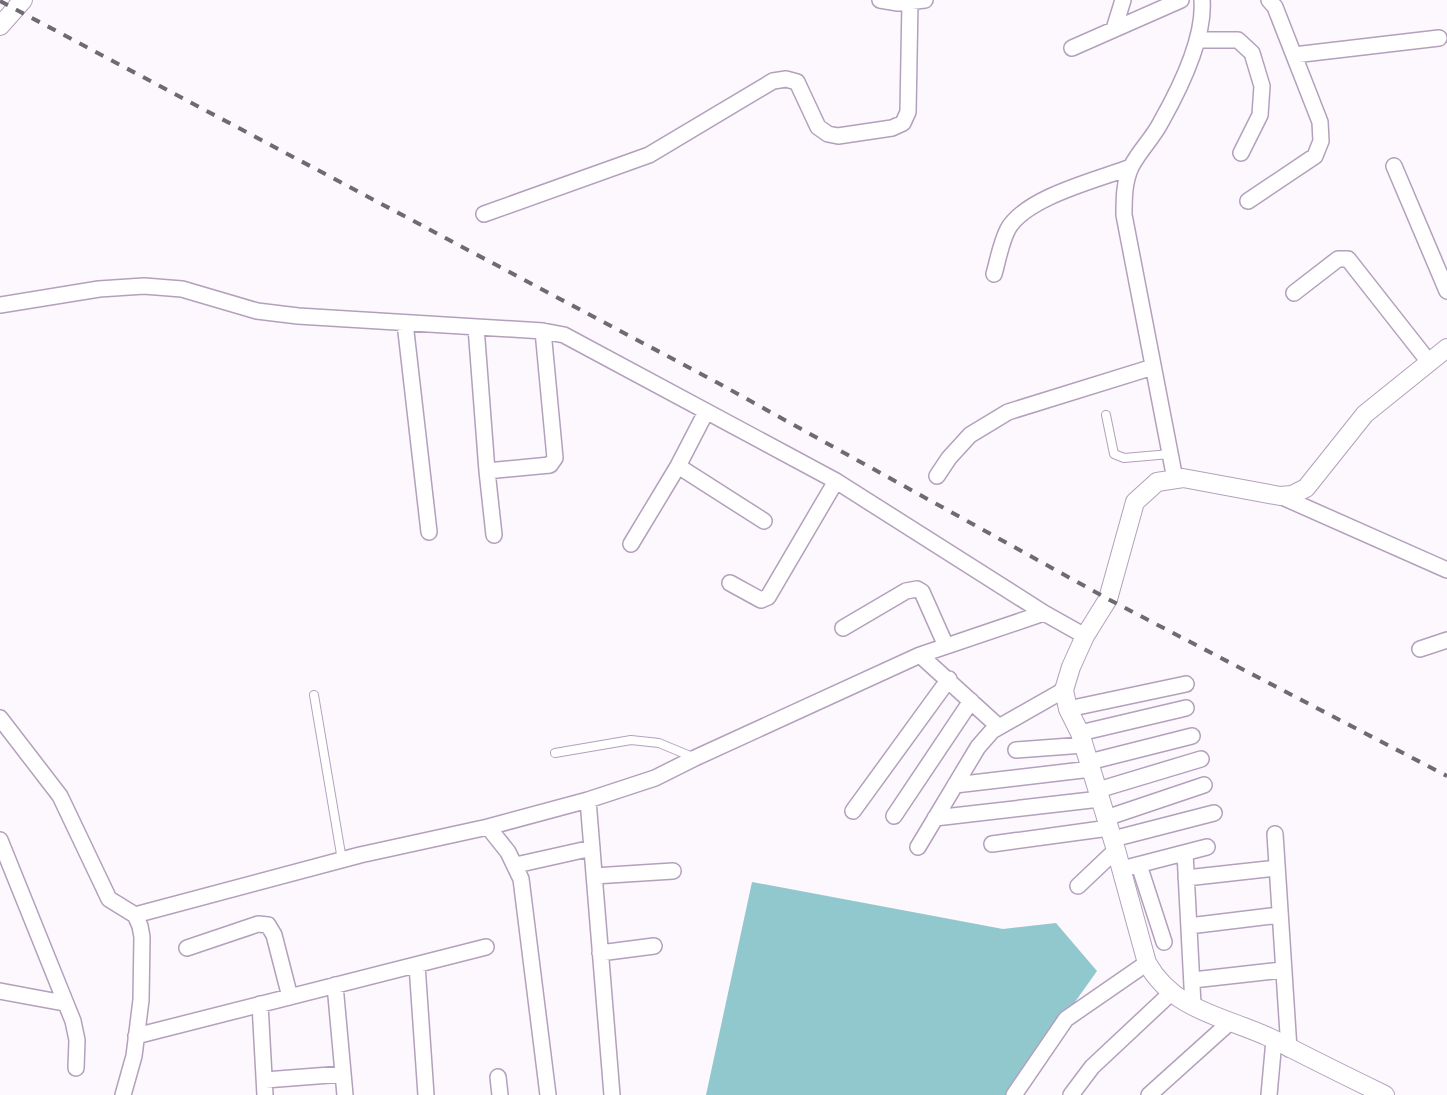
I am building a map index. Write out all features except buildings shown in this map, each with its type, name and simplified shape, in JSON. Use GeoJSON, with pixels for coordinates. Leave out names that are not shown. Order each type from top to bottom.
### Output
{"type":"FeatureCollection","features":[{"type":"Feature","properties":{"kind":"street"},"geometry":{"type":"LineString","coordinates":[[0,26],[23,0]]}},
{"type":"Feature","properties":{"kind":"street"},"geometry":{"type":"LineString","coordinates":[[484,214],[649,154],[772,81],[786,79],[797,82],[818,126],[828,134],[838,136],[892,128],[903,123],[908,112],[917,1],[880,0]]}},
{"type":"Feature","properties":{"kind":"street"},"geometry":{"type":"LineString","coordinates":[[1114,30],[1123,0]]}},
{"type":"Feature","properties":{"kind":"street"},"geometry":{"type":"LineString","coordinates":[[1072,48],[1181,0]]}},
{"type":"Feature","properties":{"kind":"street"},"geometry":{"type":"LineString","coordinates":[[1174,480],[1124,216],[1124,189],[1131,167],[1161,123],[1184,74],[1197,40],[1202,0]]}},
{"type":"Feature","properties":{"kind":"street"},"geometry":{"type":"LineString","coordinates":[[1248,201],[1315,156],[1322,141],[1320,122],[1270,0]]}},
{"type":"Feature","properties":{"kind":"street"},"geometry":{"type":"LineString","coordinates":[[1294,55],[1439,38]]}},
{"type":"Feature","properties":{"kind":"street"},"geometry":{"type":"LineString","coordinates":[[1197,40],[1238,40],[1252,53],[1262,86],[1260,115],[1241,153]]}},
{"type":"Feature","properties":{"kind":"street"},"geometry":{"type":"LineString","coordinates":[[1394,166],[1447,291]]}},
{"type":"Feature","properties":{"kind":"street"},"geometry":{"type":"LineString","coordinates":[[994,274],[1008,229],[1022,212],[1038,202],[1131,167]]}},
{"type":"Feature","properties":{"kind":"street"},"geometry":{"type":"LineString","coordinates":[[1294,294],[1338,259],[1348,259],[1429,362]]}},
{"type":"Feature","properties":{"kind":"street"},"geometry":{"type":"LineString","coordinates":[[0,305],[99,289],[144,286],[182,290],[257,311],[298,316],[543,331],[564,335],[836,481],[1044,613],[1085,636]]}},
{"type":"Feature","properties":{"kind":"street"},"geometry":{"type":"LineString","coordinates":[[405,323],[429,532]]}},
{"type":"Feature","properties":{"kind":"street"},"geometry":{"type":"LineString","coordinates":[[476,327],[487,472],[494,535]]}},
{"type":"Feature","properties":{"kind":"street"},"geometry":{"type":"LineString","coordinates":[[487,472],[550,465],[555,458],[543,331]]}},
{"type":"Feature","properties":{"kind":"street"},"geometry":{"type":"LineString","coordinates":[[1280,496],[1292,495],[1306,488],[1365,414],[1447,348]]}},
{"type":"Feature","properties":{"kind":"street"},"geometry":{"type":"LineString","coordinates":[[937,476],[948,458],[970,435],[1008,412],[1153,367]]}},
{"type":"Feature","properties":{"kind":"street"},"geometry":{"type":"LineString","coordinates":[[631,544],[678,466],[706,412]]}},
{"type":"Feature","properties":{"kind":"street"},"geometry":{"type":"LineString","coordinates":[[678,466],[764,521]]}},
{"type":"Feature","properties":{"kind":"street"},"geometry":{"type":"LineString","coordinates":[[1164,942],[1130,867],[1111,834],[1082,739],[1068,709],[1064,690],[1085,636],[1108,599],[1135,502],[1157,482],[1183,478],[1280,496],[1447,570]]}},
{"type":"Feature","properties":{"kind":"street"},"geometry":{"type":"LineString","coordinates":[[730,583],[754,598],[761,600],[768,597],[836,481]]}},
{"type":"Feature","properties":{"kind":"street"},"geometry":{"type":"LineString","coordinates":[[843,628],[906,591],[917,589],[922,592],[946,646]]}},
{"type":"Feature","properties":{"kind":"street"},"geometry":{"type":"LineString","coordinates":[[135,915],[342,860],[488,827],[588,800],[655,778],[920,655],[1044,613]]}},
{"type":"Feature","properties":{"kind":"street"},"geometry":{"type":"LineString","coordinates":[[1420,649],[1447,640]]}},
{"type":"Feature","properties":{"kind":"street"},"geometry":{"type":"LineString","coordinates":[[920,655],[949,679],[999,727]]}},
{"type":"Feature","properties":{"kind":"street"},"geometry":{"type":"LineString","coordinates":[[853,810],[949,679]]}},
{"type":"Feature","properties":{"kind":"street"},"geometry":{"type":"LineString","coordinates":[[1068,709],[1186,684]]}},
{"type":"Feature","properties":{"kind":"street"},"geometry":{"type":"LineString","coordinates":[[918,847],[978,747],[992,731],[1064,690]]}},
{"type":"Feature","properties":{"kind":"street"},"geometry":{"type":"LineString","coordinates":[[894,816],[971,700]]}},
{"type":"Feature","properties":{"kind":"street"},"geometry":{"type":"LineString","coordinates":[[1016,750],[1082,739],[1186,708]]}},
{"type":"Feature","properties":{"kind":"street"},"geometry":{"type":"LineString","coordinates":[[0,718],[60,796],[109,899],[135,915],[142,937],[141,1000],[136,1036],[123,1095]]}},
{"type":"Feature","properties":{"kind":"street"},"geometry":{"type":"LineString","coordinates":[[955,785],[1090,766],[1192,736]]}},
{"type":"Feature","properties":{"kind":"street"},"geometry":{"type":"LineString","coordinates":[[935,818],[1099,794],[1201,759]]}},
{"type":"Feature","properties":{"kind":"street"},"geometry":{"type":"LineString","coordinates":[[1078,886],[1111,834],[1204,785]]}},
{"type":"Feature","properties":{"kind":"street"},"geometry":{"type":"LineString","coordinates":[[588,800],[612,1095]]}},
{"type":"Feature","properties":{"kind":"street"},"geometry":{"type":"LineString","coordinates":[[992,844],[1111,834],[1214,813]]}},
{"type":"Feature","properties":{"kind":"street"},"geometry":{"type":"LineString","coordinates":[[488,827],[516,865],[521,879],[548,1095]]}},
{"type":"Feature","properties":{"kind":"street"},"geometry":{"type":"LineString","coordinates":[[1270,1095],[1282,1044],[1282,970],[1274,834]]}},
{"type":"Feature","properties":{"kind":"street"},"geometry":{"type":"LineString","coordinates":[[0,840],[72,1021],[77,1040],[76,1068]]}},
{"type":"Feature","properties":{"kind":"street"},"geometry":{"type":"LineString","coordinates":[[1130,867],[1207,847]]}},
{"type":"Feature","properties":{"kind":"street"},"geometry":{"type":"LineString","coordinates":[[516,865],[592,848]]}},
{"type":"Feature","properties":{"kind":"street"},"geometry":{"type":"LineString","coordinates":[[1185,853],[1193,980],[1192,1005]]}},
{"type":"Feature","properties":{"kind":"street"},"geometry":{"type":"LineString","coordinates":[[1130,867],[1147,963],[1156,980],[1171,993],[1192,1005],[1229,1023],[1282,1044],[1360,1089],[1384,1095]]}},
{"type":"Feature","properties":{"kind":"street"},"geometry":{"type":"LineString","coordinates":[[1186,878],[1276,868]]}},
{"type":"Feature","properties":{"kind":"street"},"geometry":{"type":"LineString","coordinates":[[594,876],[673,871]]}},
{"type":"Feature","properties":{"kind":"street"},"geometry":{"type":"LineString","coordinates":[[1189,926],[1279,915]]}},
{"type":"Feature","properties":{"kind":"street"},"geometry":{"type":"LineString","coordinates":[[187,948],[258,924],[268,925],[274,935],[290,997]]}},
{"type":"Feature","properties":{"kind":"street"},"geometry":{"type":"LineString","coordinates":[[600,953],[654,946]]}},
{"type":"Feature","properties":{"kind":"street"},"geometry":{"type":"LineString","coordinates":[[136,1036],[486,947]]}},
{"type":"Feature","properties":{"kind":"street"},"geometry":{"type":"LineString","coordinates":[[1016,1094],[1066,1019],[1147,963]]}},
{"type":"Feature","properties":{"kind":"street"},"geometry":{"type":"LineString","coordinates":[[417,965],[426,1095]]}},
{"type":"Feature","properties":{"kind":"street"},"geometry":{"type":"LineString","coordinates":[[1193,980],[1282,970]]}},
{"type":"Feature","properties":{"kind":"street"},"geometry":{"type":"LineString","coordinates":[[335,986],[345,1095]]}},
{"type":"Feature","properties":{"kind":"street"},"geometry":{"type":"LineString","coordinates":[[0,991],[64,1003]]}},
{"type":"Feature","properties":{"kind":"street"},"geometry":{"type":"LineString","coordinates":[[1071,1095],[1092,1067],[1171,993]]}},
{"type":"Feature","properties":{"kind":"street"},"geometry":{"type":"LineString","coordinates":[[260,1004],[265,1088],[343,1074]]}},
{"type":"Feature","properties":{"kind":"street"},"geometry":{"type":"LineString","coordinates":[[1149,1095],[1229,1023]]}},
{"type":"Feature","properties":{"kind":"street"},"geometry":{"type":"LineString","coordinates":[[498,1077],[500,1095]]}},
{"type":"Feature","properties":{"kind":"lane"},"geometry":{"type":"LineString","coordinates":[[1106,415],[1114,454],[1124,458],[1170,454]]}},
{"type":"Feature","properties":{"kind":"lane"},"geometry":{"type":"LineString","coordinates":[[314,695],[342,860]]}},
{"type":"Feature","properties":{"kind":"lane"},"geometry":{"type":"LineString","coordinates":[[555,753],[632,740],[659,743],[695,758]]}},
{"type":"Feature","properties":{"kind":"water"},"geometry":{"type":"Polygon","coordinates":[[[752,882],[1003,929],[1056,923],[1097,971],[1009,1095],[706,1095],[752,882]]]}},
{"type":"Feature","properties":{"kind":"railway"},"geometry":{"type":"LineString","coordinates":[[0,1],[718,383],[1108,599],[1447,776]]}}]}
